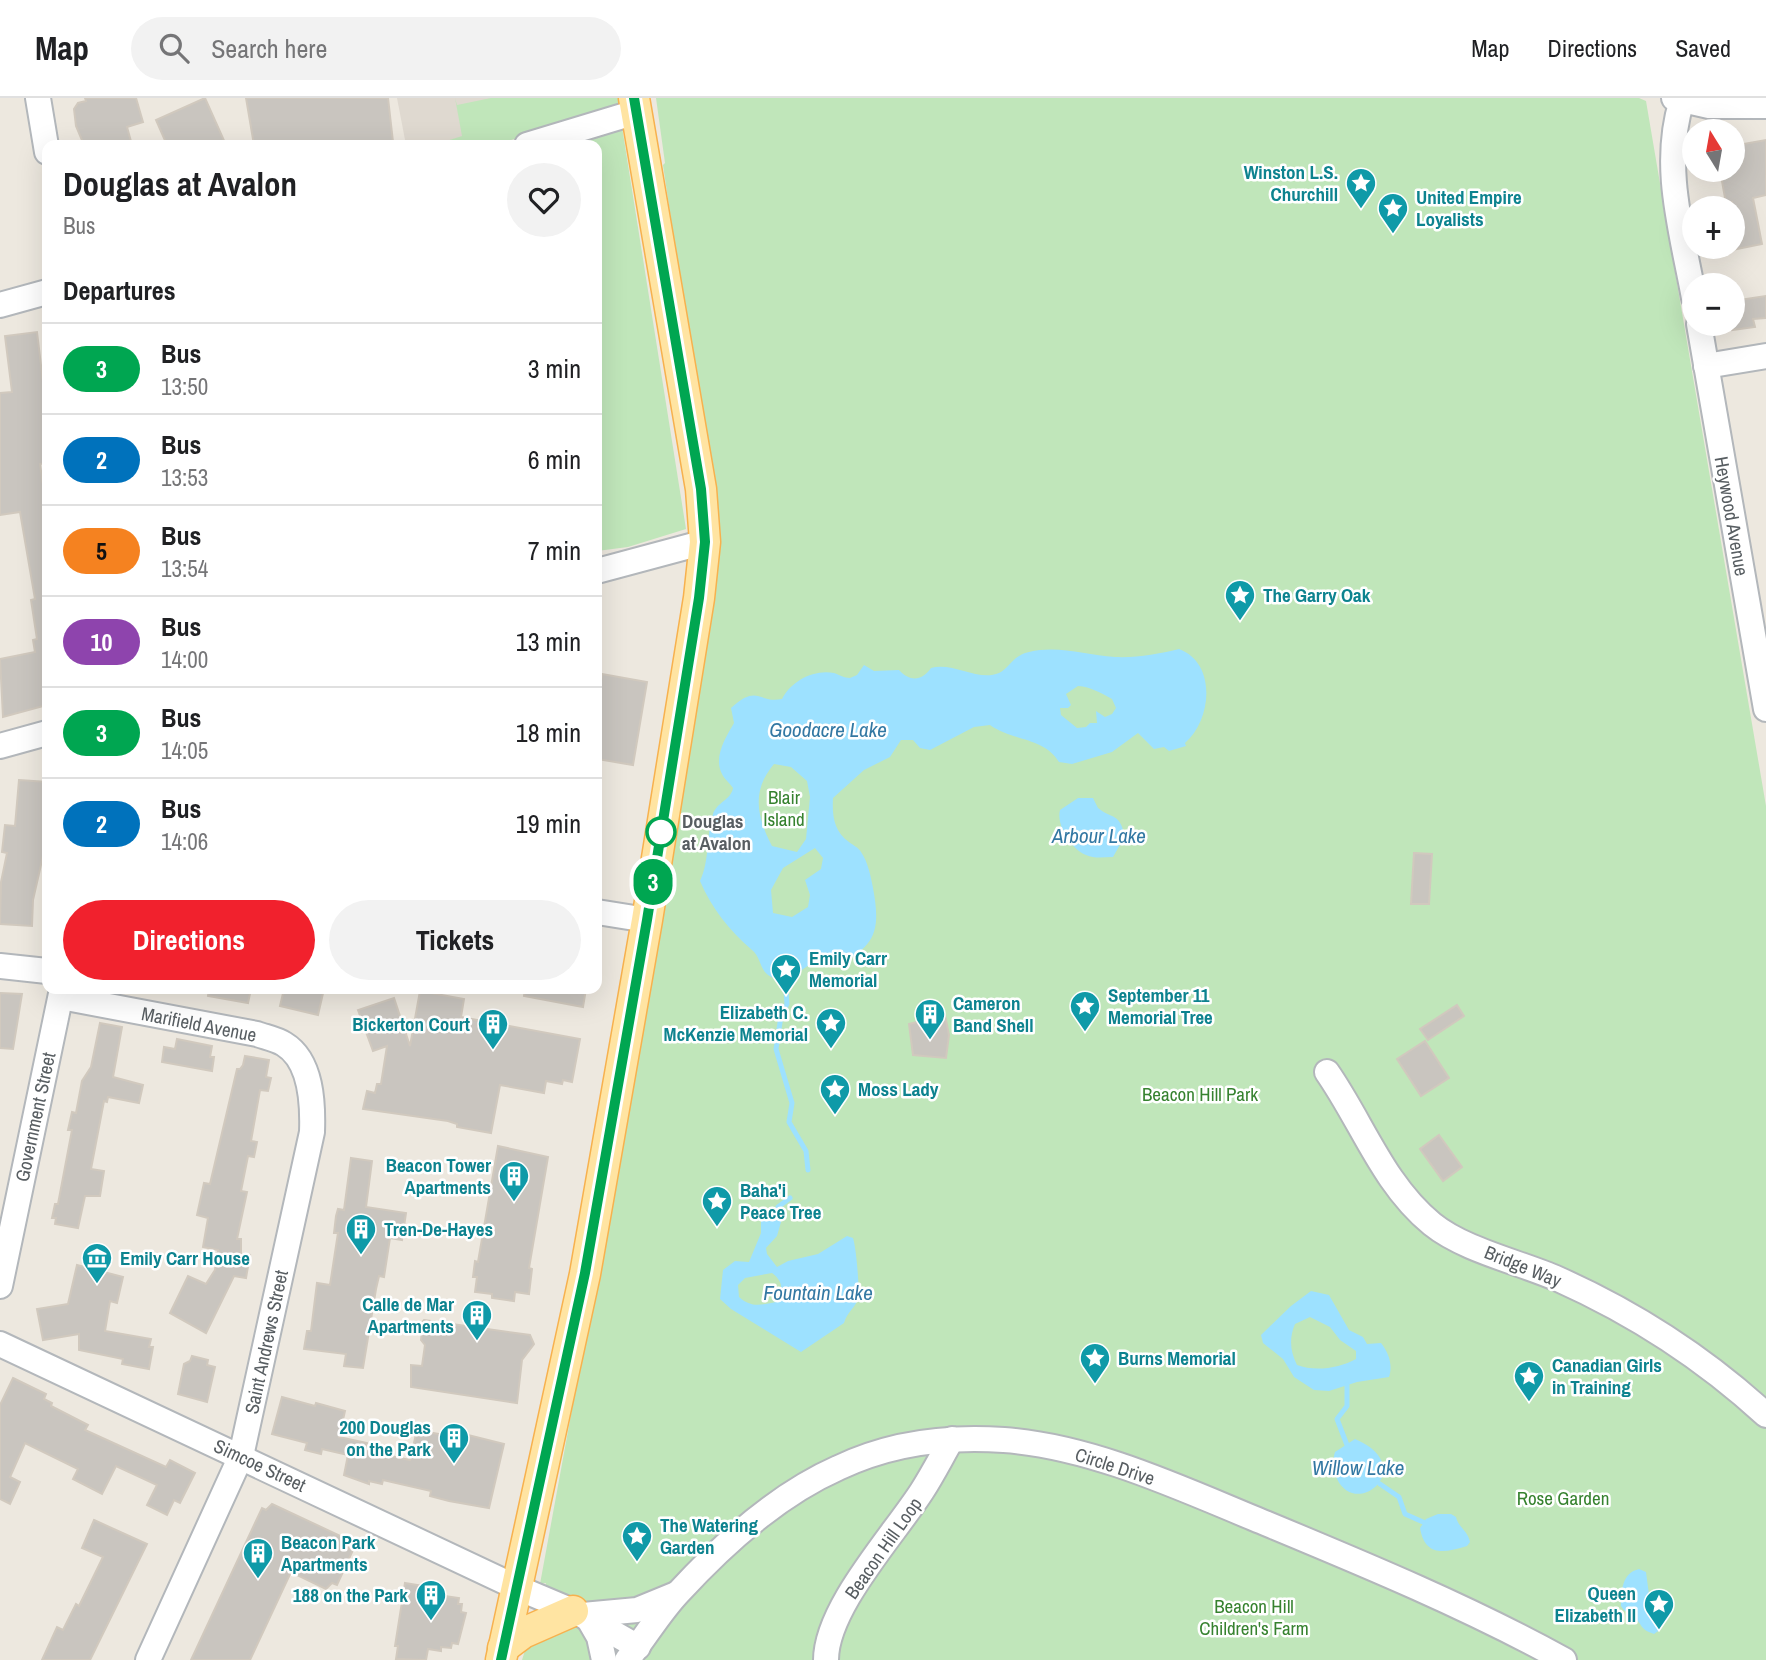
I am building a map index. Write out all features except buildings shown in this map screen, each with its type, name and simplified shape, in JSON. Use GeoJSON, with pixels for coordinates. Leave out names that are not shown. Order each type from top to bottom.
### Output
{"type":"FeatureCollection","features":[{"type":"Feature","properties":{"kind":"main road"},"geometry":{"type":"LineString","coordinates":[[502,1654],[585,1273],[647,920],[699,598],[705,542],[701,489],[635,105]]}},
{"type":"Feature","properties":{"kind":"main road"},"geometry":{"type":"LineString","coordinates":[[502,1654],[523,1633],[581,1615]]}},
{"type":"Feature","properties":{"kind":"street"},"geometry":{"type":"LineString","coordinates":[[38,98],[45,140]]}},
{"type":"Feature","properties":{"kind":"street"},"geometry":{"type":"LineString","coordinates":[[1690,273],[1671,164],[1678,99],[1719,106],[1766,106]]}},
{"type":"Feature","properties":{"kind":"street"},"geometry":{"type":"LineString","coordinates":[[540,140],[635,105]]}},
{"type":"Feature","properties":{"kind":"street"},"geometry":{"type":"LineString","coordinates":[[0,305],[42,293]]}},
{"type":"Feature","properties":{"kind":"street","name":"Heywood Avenue"},"geometry":{"type":"LineString","coordinates":[[1701,336],[1766,709]]}},
{"type":"Feature","properties":{"kind":"street"},"geometry":{"type":"LineString","coordinates":[[1706,366],[1766,356]]}},
{"type":"Feature","properties":{"kind":"street"},"geometry":{"type":"LineString","coordinates":[[602,570],[705,542]]}},
{"type":"Feature","properties":{"kind":"street"},"geometry":{"type":"LineString","coordinates":[[0,746],[42,734]]}},
{"type":"Feature","properties":{"kind":"street"},"geometry":{"type":"LineString","coordinates":[[602,913],[647,920]]}},
{"type":"Feature","properties":{"kind":"street"},"geometry":{"type":"LineString","coordinates":[[0,966],[42,970]]}},
{"type":"Feature","properties":{"kind":"street","name":"Government Street"},"geometry":{"type":"LineString","coordinates":[[0,1286],[61,994]]}},
{"type":"Feature","properties":{"kind":"street","name":"Marifield Avenue"},"geometry":{"type":"LineString","coordinates":[[66,994],[257,1034],[285,1044],[299,1062],[309,1084],[313,1102],[312,1132]]}},
{"type":"Feature","properties":{"kind":"street","name":"Bridge Way"},"geometry":{"type":"LineString","coordinates":[[1327,1072],[1398,1189],[1435,1226],[1458,1239],[1608,1303],[1717,1372],[1766,1415]]}},
{"type":"Feature","properties":{"kind":"street","name":"Saint Andrews Street"},"geometry":{"type":"LineString","coordinates":[[148,1660],[241,1456],[312,1132]]}},
{"type":"Feature","properties":{"kind":"street","name":"Simcoe Street"},"geometry":{"type":"LineString","coordinates":[[0,1344],[518,1588]]}},
{"type":"Feature","properties":{"kind":"street","name":"Circle Drive"},"geometry":{"type":"LineString","coordinates":[[518,1588],[581,1615],[632,1653],[678,1593],[751,1522],[808,1483],[839,1467],[916,1442],[953,1439],[1006,1440],[1067,1450],[1158,1479],[1212,1500],[1435,1593],[1564,1660]]}},
{"type":"Feature","properties":{"kind":"street","name":"Beacon Hill Loop"},"geometry":{"type":"LineString","coordinates":[[826,1660],[826,1644],[839,1612],[923,1490],[953,1439]]}},
{"type":"Feature","properties":{"kind":"street","name":"Circle Drive"},"geometry":{"type":"LineString","coordinates":[[581,1615],[637,1610],[678,1593]]}},
{"type":"Feature","properties":{"kind":"street"},"geometry":{"type":"LineString","coordinates":[[581,1615],[599,1637],[604,1660]]}},
{"type":"Feature","properties":{"kind":"shaded area"},"geometry":{"type":"Polygon","coordinates":[[[397,98],[591,98],[451,140],[405,140],[397,98]]]}},
{"type":"Feature","properties":{"kind":"green space"},"geometry":{"type":"Polygon","coordinates":[[[455,98],[457,105],[491,98],[619,98],[617,107],[511,140],[450,140],[462,136],[455,98]]]}},
{"type":"Feature","properties":{"kind":"green space","name":"Beacon Hill Park"},"geometry":{"type":"Polygon","coordinates":[[[656,98],[1639,98],[1646,101],[1682,312],[1682,336],[1686,336],[1766,806],[1766,1660],[522,1660],[546,1583],[540,1584],[599,1262],[693,704],[701,423],[663,165],[665,163],[656,98]]]}},
{"type":"Feature","properties":{"kind":"green space"},"geometry":{"type":"Polygon","coordinates":[[[622,127],[686,529],[628,547],[602,550],[602,140],[576,140],[622,127]]]}},
{"type":"Feature","properties":{"kind":"water","name":"Goodacre Lake"},"geometry":{"type":"Polygon","coordinates":[[[1179,649],[1191,656],[1200,666],[1205,679],[1205,707],[1201,721],[1185,743],[1186,746],[1169,751],[1164,747],[1154,749],[1138,733],[1112,752],[1072,764],[1059,762],[1045,748],[990,725],[974,727],[930,750],[920,748],[913,740],[901,740],[890,757],[864,770],[833,798],[837,828],[863,856],[870,874],[875,903],[875,927],[872,936],[859,952],[849,959],[835,966],[816,963],[789,978],[774,978],[765,972],[756,954],[736,935],[710,901],[700,881],[709,831],[713,814],[733,788],[722,774],[720,754],[734,723],[731,708],[747,697],[753,695],[782,699],[797,682],[811,675],[826,672],[850,678],[857,675],[864,665],[874,671],[899,670],[912,678],[920,678],[931,668],[940,667],[991,675],[1003,671],[1024,654],[1040,650],[1123,657],[1179,649]],[[1078,686],[1066,694],[1071,705],[1068,708],[1060,708],[1061,715],[1077,728],[1097,723],[1096,711],[1105,717],[1112,714],[1116,708],[1112,699],[1092,689],[1078,686]],[[774,764],[759,794],[763,825],[772,846],[797,852],[806,839],[810,797],[807,781],[791,767],[774,764]],[[815,848],[783,868],[771,890],[773,913],[792,917],[808,907],[810,895],[805,880],[821,869],[823,858],[815,848]]]}},
{"type":"Feature","properties":{"kind":"water","name":"Arbour Lake"},"geometry":{"type":"Polygon","coordinates":[[[1078,798],[1093,798],[1098,808],[1120,823],[1125,836],[1113,857],[1086,855],[1075,848],[1066,836],[1060,823],[1060,810],[1078,798]]]}},
{"type":"Feature","properties":{"kind":"water","name":"Fountain Lake"},"geometry":{"type":"Polygon","coordinates":[[[778,1207],[783,1215],[777,1236],[766,1248],[767,1254],[777,1267],[788,1261],[818,1254],[847,1236],[853,1238],[858,1278],[857,1302],[844,1323],[801,1352],[731,1309],[720,1299],[723,1270],[735,1261],[749,1262],[761,1233],[761,1217],[778,1207]],[[772,1273],[745,1278],[738,1285],[739,1297],[752,1304],[776,1302],[781,1286],[772,1273]]]}},
{"type":"Feature","properties":{"kind":"water"},"geometry":{"type":"Polygon","coordinates":[[[1311,1291],[1329,1295],[1349,1330],[1363,1337],[1367,1344],[1381,1343],[1389,1359],[1389,1377],[1357,1382],[1329,1391],[1314,1390],[1294,1377],[1283,1359],[1263,1343],[1261,1335],[1311,1291]],[[1310,1317],[1295,1324],[1291,1344],[1297,1365],[1327,1368],[1356,1359],[1356,1351],[1340,1340],[1330,1327],[1310,1317]]]}},
{"type":"Feature","properties":{"kind":"water","name":"Willow Lake"},"geometry":{"type":"Polygon","coordinates":[[[1355,1439],[1373,1450],[1382,1462],[1383,1474],[1378,1484],[1357,1494],[1346,1490],[1337,1479],[1333,1466],[1335,1452],[1355,1439]]]}},
{"type":"Feature","properties":{"kind":"water"},"geometry":{"type":"Polygon","coordinates":[[[1438,1514],[1451,1514],[1456,1517],[1469,1538],[1467,1546],[1443,1551],[1426,1544],[1420,1528],[1426,1519],[1438,1514]]]}},
{"type":"Feature","properties":{"kind":"water"},"geometry":{"type":"Polygon","coordinates":[[[1639,1569],[1646,1572],[1650,1602],[1661,1621],[1661,1629],[1654,1634],[1644,1629],[1621,1606],[1622,1589],[1626,1579],[1629,1574],[1639,1569]]]}},
{"type":"Feature","properties":{"kind":"waterway"},"geometry":{"type":"LineString","coordinates":[[785,978],[787,1004],[781,1016],[776,1049],[792,1103],[789,1122],[806,1151],[808,1170]]}},
{"type":"Feature","properties":{"kind":"waterway"},"geometry":{"type":"LineString","coordinates":[[778,1207],[790,1198]]}},
{"type":"Feature","properties":{"kind":"waterway"},"geometry":{"type":"LineString","coordinates":[[1347,1385],[1347,1406],[1337,1419],[1347,1445]]}},
{"type":"Feature","properties":{"kind":"waterway"},"geometry":{"type":"LineString","coordinates":[[1380,1484],[1399,1497],[1405,1514],[1423,1522]]}},
{"type":"Feature","properties":{"kind":"bus line","name":"3"},"geometry":{"type":"LineString","coordinates":[[501,1660],[585,1273],[647,920],[699,598],[705,542],[701,489],[634,98]]}},
{"type":"Feature","properties":{"kind":"place","name":"Winston L.S. Churchill"},"geometry":{"type":"Point","coordinates":[1361,210]}},
{"type":"Feature","properties":{"kind":"place","name":"United Empire Loyalists"},"geometry":{"type":"Point","coordinates":[1393,235]}},
{"type":"Feature","properties":{"kind":"place","name":"The Garry Oak"},"geometry":{"type":"Point","coordinates":[1240,622]}},
{"type":"Feature","properties":{"kind":"place","name":"Douglas at Avalon"},"geometry":{"type":"Point","coordinates":[661,832]}},
{"type":"Feature","properties":{"kind":"place","name":"Emily Carr Memorial"},"geometry":{"type":"Point","coordinates":[786,996]}},
{"type":"Feature","properties":{"kind":"place","name":"September 11 Memorial Tree"},"geometry":{"type":"Point","coordinates":[1085,1033]}},
{"type":"Feature","properties":{"kind":"place","name":"Cameron Band Shell"},"geometry":{"type":"Point","coordinates":[930,1041]}},
{"type":"Feature","properties":{"kind":"place","name":"Elizabeth C. McKenzie Memorial"},"geometry":{"type":"Point","coordinates":[831,1050]}},
{"type":"Feature","properties":{"kind":"place","name":"Bickerton Court"},"geometry":{"type":"Point","coordinates":[493,1051]}},
{"type":"Feature","properties":{"kind":"place","name":"Moss Lady"},"geometry":{"type":"Point","coordinates":[835,1116]}},
{"type":"Feature","properties":{"kind":"place","name":"Beacon Tower Apartments"},"geometry":{"type":"Point","coordinates":[514,1203]}},
{"type":"Feature","properties":{"kind":"place","name":"Baha'i Peace Tree"},"geometry":{"type":"Point","coordinates":[717,1228]}},
{"type":"Feature","properties":{"kind":"place","name":"Tren-De-Hayes"},"geometry":{"type":"Point","coordinates":[361,1256]}},
{"type":"Feature","properties":{"kind":"place","name":"Emily Carr House"},"geometry":{"type":"Point","coordinates":[97,1285]}},
{"type":"Feature","properties":{"kind":"place","name":"Calle de Mar Apartments"},"geometry":{"type":"Point","coordinates":[477,1342]}},
{"type":"Feature","properties":{"kind":"place","name":"Burns Memorial"},"geometry":{"type":"Point","coordinates":[1095,1385]}},
{"type":"Feature","properties":{"kind":"place","name":"Canadian Girls in Training"},"geometry":{"type":"Point","coordinates":[1529,1403]}},
{"type":"Feature","properties":{"kind":"place","name":"200 Douglas on the Park"},"geometry":{"type":"Point","coordinates":[454,1465]}},
{"type":"Feature","properties":{"kind":"place","name":"The Watering Garden"},"geometry":{"type":"Point","coordinates":[637,1563]}},
{"type":"Feature","properties":{"kind":"place","name":"Beacon Park Apartments"},"geometry":{"type":"Point","coordinates":[258,1580]}},
{"type":"Feature","properties":{"kind":"place","name":"188 on the Park"},"geometry":{"type":"Point","coordinates":[431,1622]}},
{"type":"Feature","properties":{"kind":"place","name":"Queen Elizabeth II"},"geometry":{"type":"Point","coordinates":[1659,1631]}},
{"type":"Feature","properties":{"kind":"park label","name":"Blair Island"},"geometry":{"type":"Point","coordinates":[784,808]}},
{"type":"Feature","properties":{"kind":"park label","name":"Rose Garden"},"geometry":{"type":"Point","coordinates":[1563,1498]}},
{"type":"Feature","properties":{"kind":"park label","name":"Beacon Hill Children's Farm"},"geometry":{"type":"Point","coordinates":[1254,1617]}}]}
